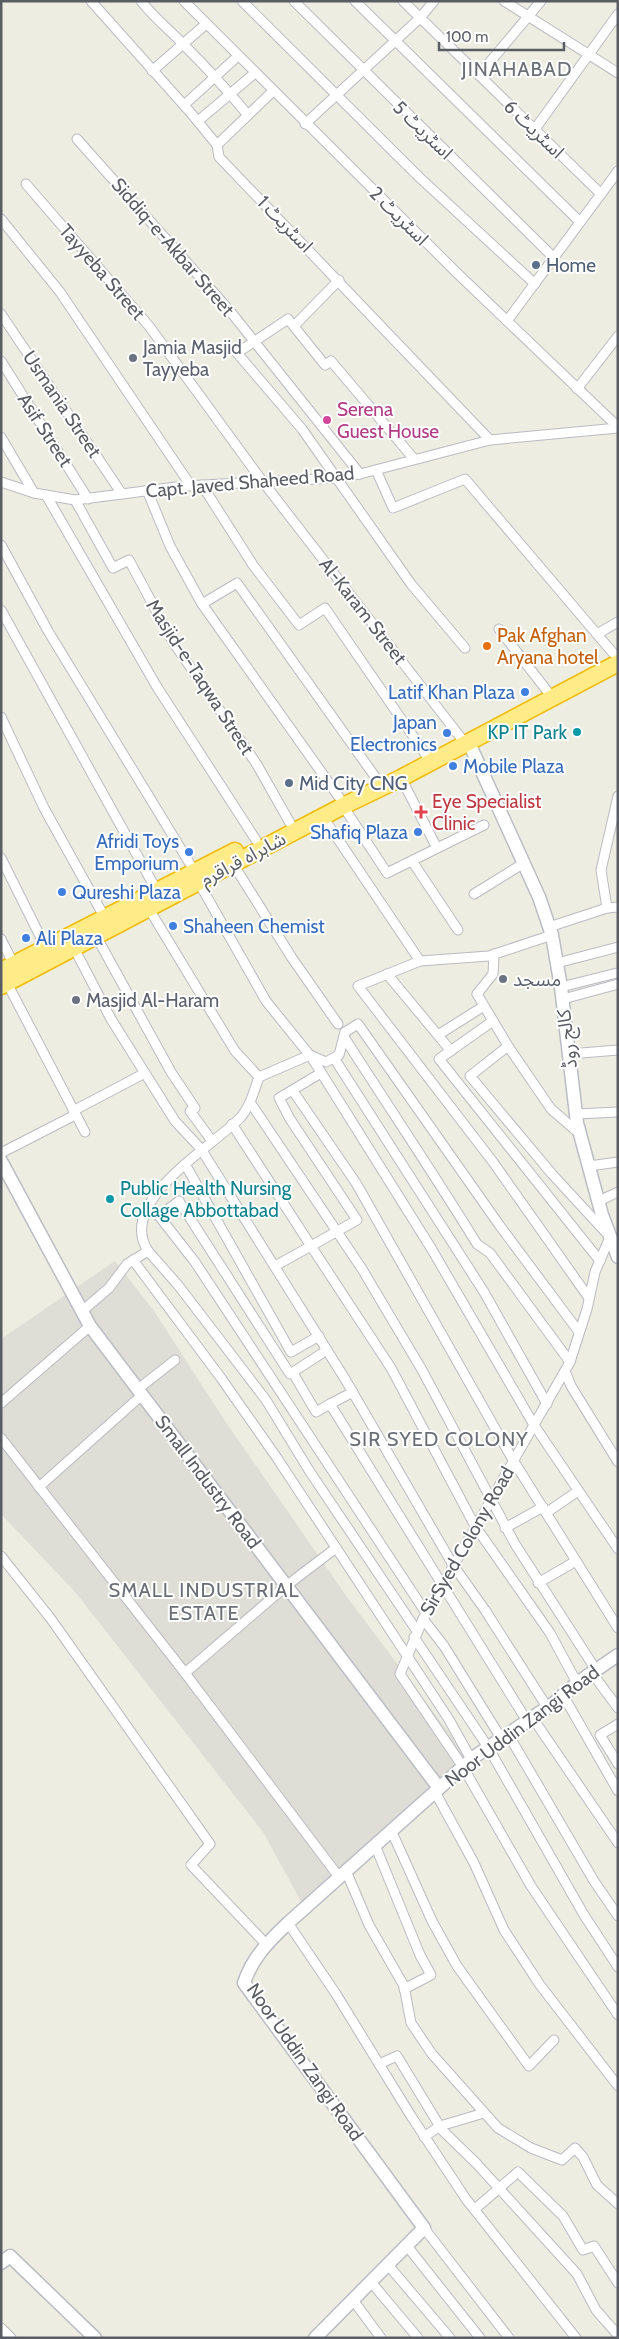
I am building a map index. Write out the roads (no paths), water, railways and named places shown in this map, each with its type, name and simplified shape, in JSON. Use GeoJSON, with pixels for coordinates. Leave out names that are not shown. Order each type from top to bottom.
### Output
{"type":"FeatureCollection","features":[{"type":"Feature","properties":{"kind":"highway","name":"شاہراہ قراقرم"},"geometry":{"type":"LineString","coordinates":[[6,976],[46,948],[157,891],[233,864],[323,817],[376,778],[426,755],[465,740],[616,656]]}},
{"type":"Feature","properties":{"kind":"highway","name":"شاہراہ قراقرم"},"geometry":{"type":"LineString","coordinates":[[6,976],[74,948],[149,909],[256,840],[290,823],[401,778],[548,692],[616,656]]}},
{"type":"Feature","properties":{"kind":"street","name":"اسٹریٹ 1"},"geometry":{"type":"LineString","coordinates":[[91,1],[198,121],[217,145],[220,156],[490,440]]}},
{"type":"Feature","properties":{"kind":"street"},"geometry":{"type":"LineString","coordinates":[[141,1],[152,16],[183,44],[248,115]]}},
{"type":"Feature","properties":{"kind":"street","name":"اسٹریٹ 2"},"geometry":{"type":"LineString","coordinates":[[184,1],[305,124],[618,427]]}},
{"type":"Feature","properties":{"kind":"street"},"geometry":{"type":"LineString","coordinates":[[242,1],[419,177],[534,284]]}},
{"type":"Feature","properties":{"kind":"street","name":"اسٹریٹ 5"},"geometry":{"type":"LineString","coordinates":[[294,1],[554,258]]}},
{"type":"Feature","properties":{"kind":"street"},"geometry":{"type":"LineString","coordinates":[[355,1],[394,42],[580,222]]}},
{"type":"Feature","properties":{"kind":"street","name":"اسٹریٹ 6"},"geometry":{"type":"LineString","coordinates":[[403,1],[601,194]]}},
{"type":"Feature","properties":{"kind":"street"},"geometry":{"type":"LineString","coordinates":[[305,124],[420,18],[434,1]]}},
{"type":"Feature","properties":{"kind":"street"},"geometry":{"type":"LineString","coordinates":[[504,1],[618,73]]}},
{"type":"Feature","properties":{"kind":"street"},"geometry":{"type":"LineString","coordinates":[[479,76],[541,1]]}},
{"type":"Feature","properties":{"kind":"street"},"geometry":{"type":"LineString","coordinates":[[535,130],[618,14]]}},
{"type":"Feature","properties":{"kind":"street"},"geometry":{"type":"LineString","coordinates":[[152,71],[206,24]]}},
{"type":"Feature","properties":{"kind":"street"},"geometry":{"type":"LineString","coordinates":[[184,105],[238,56]]}},
{"type":"Feature","properties":{"kind":"street"},"geometry":{"type":"LineString","coordinates":[[198,121],[255,73]]}},
{"type":"Feature","properties":{"kind":"street"},"geometry":{"type":"LineString","coordinates":[[217,145],[273,91]]}},
{"type":"Feature","properties":{"kind":"street","name":"Siddiq-e-Akbar Street"},"geometry":{"type":"LineString","coordinates":[[78,139],[254,342],[360,474]]}},
{"type":"Feature","properties":{"kind":"street"},"geometry":{"type":"LineString","coordinates":[[507,321],[618,172]]}},
{"type":"Feature","properties":{"kind":"street","name":"Tayyeba Street"},"geometry":{"type":"LineString","coordinates":[[26,184],[149,326],[265,483]]}},
{"type":"Feature","properties":{"kind":"street"},"geometry":{"type":"LineString","coordinates":[[1,219],[60,292],[191,486]]}},
{"type":"Feature","properties":{"kind":"street"},"geometry":{"type":"LineString","coordinates":[[294,326],[339,280]]}},
{"type":"Feature","properties":{"kind":"street","name":"Usmania Street"},"geometry":{"type":"LineString","coordinates":[[1,314],[122,494]]}},
{"type":"Feature","properties":{"kind":"street"},"geometry":{"type":"LineString","coordinates":[[414,459],[331,361],[325,365],[288,319],[237,353],[302,429],[411,584],[465,648]]}},
{"type":"Feature","properties":{"kind":"street"},"geometry":{"type":"LineString","coordinates":[[578,389],[618,336]]}},
{"type":"Feature","properties":{"kind":"street","name":"Asif Street"},"geometry":{"type":"LineString","coordinates":[[1,361],[88,499]]}},
{"type":"Feature","properties":{"kind":"street","name":"Capt. Javed Shaheed Road"},"geometry":{"type":"LineString","coordinates":[[1,482],[46,496],[75,500],[202,485],[335,478],[360,474],[490,440],[618,427]]}},
{"type":"Feature","properties":{"kind":"street"},"geometry":{"type":"LineString","coordinates":[[1,437],[34,493]]}},
{"type":"Feature","properties":{"kind":"street"},"geometry":{"type":"LineString","coordinates":[[376,470],[393,508],[465,479],[616,656]]}},
{"type":"Feature","properties":{"kind":"street","name":"Al-Karam Street"},"geometry":{"type":"LineString","coordinates":[[265,483],[465,740]]}},
{"type":"Feature","properties":{"kind":"street"},"geometry":{"type":"LineString","coordinates":[[202,485],[253,565],[299,625],[325,608],[426,755]]}},
{"type":"Feature","properties":{"kind":"street"},"geometry":{"type":"LineString","coordinates":[[147,490],[170,546],[202,604],[341,802],[387,873],[484,825]]}},
{"type":"Feature","properties":{"kind":"street"},"geometry":{"type":"LineString","coordinates":[[46,496],[157,687],[256,840]]}},
{"type":"Feature","properties":{"kind":"street","name":"Masjid-e-Taqwa Street"},"geometry":{"type":"LineString","coordinates":[[75,500],[113,568],[129,560],[173,642],[256,764],[290,823]]}},
{"type":"Feature","properties":{"kind":"street"},"geometry":{"type":"LineString","coordinates":[[1,545],[48,632],[197,877],[266,1001],[310,1055],[431,1248],[534,1425],[578,1491],[614,1535],[618,1550]]}},
{"type":"Feature","properties":{"kind":"street"},"geometry":{"type":"LineString","coordinates":[[202,604],[237,583],[376,778]]}},
{"type":"Feature","properties":{"kind":"street"},"geometry":{"type":"LineString","coordinates":[[1,610],[157,891]]}},
{"type":"Feature","properties":{"kind":"street"},"geometry":{"type":"LineString","coordinates":[[597,634],[618,622]]}},
{"type":"Feature","properties":{"kind":"street"},"geometry":{"type":"LineString","coordinates":[[499,629],[548,692]]}},
{"type":"Feature","properties":{"kind":"street"},"geometry":{"type":"LineString","coordinates":[[1,717],[44,808],[105,918]]}},
{"type":"Feature","properties":{"kind":"street","name":"کالج روڈ"},"geometry":{"type":"LineString","coordinates":[[465,740],[524,863],[550,931],[562,993],[576,1114],[599,1201],[618,1257]]}},
{"type":"Feature","properties":{"kind":"street"},"geometry":{"type":"LineString","coordinates":[[401,778],[437,848]]}},
{"type":"Feature","properties":{"kind":"street"},"geometry":{"type":"LineString","coordinates":[[607,908],[601,870],[618,796]]}},
{"type":"Feature","properties":{"kind":"street"},"geometry":{"type":"LineString","coordinates":[[323,817],[420,961]]}},
{"type":"Feature","properties":{"kind":"street"},"geometry":{"type":"LineString","coordinates":[[1,858],[46,948]]}},
{"type":"Feature","properties":{"kind":"street"},"geometry":{"type":"LineString","coordinates":[[412,861],[458,930]]}},
{"type":"Feature","properties":{"kind":"street"},"geometry":{"type":"LineString","coordinates":[[474,894],[524,863]]}},
{"type":"Feature","properties":{"kind":"street"},"geometry":{"type":"LineString","coordinates":[[233,864],[292,958],[338,1024]]}},
{"type":"Feature","properties":{"kind":"street"},"geometry":{"type":"LineString","coordinates":[[589,1298],[493,1162],[358,986],[420,961],[494,954],[607,908],[618,907]]}},
{"type":"Feature","properties":{"kind":"street"},"geometry":{"type":"LineString","coordinates":[[149,909],[235,1050],[259,1077]]}},
{"type":"Feature","properties":{"kind":"street"},"geometry":{"type":"LineString","coordinates":[[96,936],[171,1072],[195,1108],[190,1111],[212,1141]]}},
{"type":"Feature","properties":{"kind":"street"},"geometry":{"type":"LineString","coordinates":[[1,939],[6,976],[85,1132]]}},
{"type":"Feature","properties":{"kind":"street"},"geometry":{"type":"LineString","coordinates":[[557,962],[618,947]]}},
{"type":"Feature","properties":{"kind":"street"},"geometry":{"type":"LineString","coordinates":[[74,948],[112,1019],[175,1122],[201,1150],[275,1266],[353,1392],[453,1565],[485,1610],[547,1707]]}},
{"type":"Feature","properties":{"kind":"street"},"geometry":{"type":"LineString","coordinates":[[494,954],[494,974],[477,994],[508,1046],[551,1109],[581,1134]]}},
{"type":"Feature","properties":{"kind":"street"},"geometry":{"type":"LineString","coordinates":[[562,993],[617,973]]}},
{"type":"Feature","properties":{"kind":"street"},"geometry":{"type":"LineString","coordinates":[[387,974],[451,1051]]}},
{"type":"Feature","properties":{"kind":"street"},"geometry":{"type":"LineString","coordinates":[[562,993],[618,984]]}},
{"type":"Feature","properties":{"kind":"street"},"geometry":{"type":"LineString","coordinates":[[438,1034],[484,1006]]}},
{"type":"Feature","properties":{"kind":"street"},"geometry":{"type":"LineString","coordinates":[[493,1021],[439,1059],[600,1261]]}},
{"type":"Feature","properties":{"kind":"street"},"geometry":{"type":"LineString","coordinates":[[579,1332],[494,1218],[358,1024],[345,1032],[339,1055],[334,1058],[326,1062],[310,1055],[259,1077],[250,1102],[240,1118],[201,1150],[165,1184],[144,1210],[142,1242],[178,1285],[266,1400],[310,1472],[488,1747],[584,1915],[618,1967]]}},
{"type":"Feature","properties":{"kind":"street"},"geometry":{"type":"LineString","coordinates":[[344,1037],[374,1087],[414,1143],[478,1244],[490,1253],[570,1362]]}},
{"type":"Feature","properties":{"kind":"street"},"geometry":{"type":"LineString","coordinates":[[508,1046],[470,1076],[552,1174],[610,1237]]}},
{"type":"Feature","properties":{"kind":"street"},"geometry":{"type":"LineString","coordinates":[[569,1054],[618,1050]]}},
{"type":"Feature","properties":{"kind":"street"},"geometry":{"type":"LineString","coordinates":[[334,1058],[484,1292],[547,1404]]}},
{"type":"Feature","properties":{"kind":"street"},"geometry":{"type":"LineString","coordinates":[[1,1154],[145,1073]]}},
{"type":"Feature","properties":{"kind":"street"},"geometry":{"type":"LineString","coordinates":[[275,1266],[357,1220],[290,1119],[279,1098],[321,1074]]}},
{"type":"Feature","properties":{"kind":"street"},"geometry":{"type":"LineString","coordinates":[[293,1091],[356,1183],[514,1460],[618,1628]]}},
{"type":"Feature","properties":{"kind":"street"},"geometry":{"type":"LineString","coordinates":[[250,1102],[338,1232],[422,1370],[505,1528],[618,1708]]}},
{"type":"Feature","properties":{"kind":"street"},"geometry":{"type":"LineString","coordinates":[[576,1114],[618,1112]]}},
{"type":"Feature","properties":{"kind":"street"},"geometry":{"type":"LineString","coordinates":[[232,1124],[391,1368],[475,1526],[550,1633],[577,1683]]}},
{"type":"Feature","properties":{"kind":"street","name":"Small Industry Road"},"geometry":{"type":"LineString","coordinates":[[1,1161],[90,1326],[437,1790]]}},
{"type":"Feature","properties":{"kind":"street"},"geometry":{"type":"LineString","coordinates":[[589,1166],[618,1162]]}},
{"type":"Feature","properties":{"kind":"street"},"geometry":{"type":"LineString","coordinates":[[186,1164],[291,1352],[319,1336]]}},
{"type":"Feature","properties":{"kind":"street"},"geometry":{"type":"LineString","coordinates":[[599,1201],[618,1192]]}},
{"type":"Feature","properties":{"kind":"street"},"geometry":{"type":"LineString","coordinates":[[159,1216],[179,1200],[290,1374],[293,1373],[316,1412],[353,1392]]}},
{"type":"Feature","properties":{"kind":"street"},"geometry":{"type":"LineString","coordinates":[[148,1205],[159,1216],[206,1278],[504,1736],[594,1881],[618,1916]]}},
{"type":"Feature","properties":{"kind":"street","name":"SirSyed Colony Road"},"geometry":{"type":"LineString","coordinates":[[467,1763],[400,1674],[415,1634],[441,1585],[570,1362],[600,1261],[610,1237]]}},
{"type":"Feature","properties":{"kind":"street"},"geometry":{"type":"LineString","coordinates":[[82,1312],[110,1288],[128,1264],[148,1251]]}},
{"type":"Feature","properties":{"kind":"street"},"geometry":{"type":"LineString","coordinates":[[133,1260],[221,1378],[407,1654],[448,1718],[467,1763],[531,1886],[618,2015]]}},
{"type":"Feature","properties":{"kind":"street"},"geometry":{"type":"LineString","coordinates":[[1,1404],[90,1326]]}},
{"type":"Feature","properties":{"kind":"street"},"geometry":{"type":"LineString","coordinates":[[293,1373],[327,1350]]}},
{"type":"Feature","properties":{"kind":"street"},"geometry":{"type":"LineString","coordinates":[[39,1487],[175,1360]]}},
{"type":"Feature","properties":{"kind":"street"},"geometry":{"type":"LineString","coordinates":[[565,1371],[571,1386],[618,1462]]}},
{"type":"Feature","properties":{"kind":"street"},"geometry":{"type":"LineString","coordinates":[[330,1404],[441,1585],[529,1719],[618,1843]]}},
{"type":"Feature","properties":{"kind":"street"},"geometry":{"type":"LineString","coordinates":[[1,1438],[343,1874],[404,1989],[411,2024],[432,2054],[498,2128],[531,2148],[562,2160],[575,2148],[583,2157],[597,2184],[618,2204]]}},
{"type":"Feature","properties":{"kind":"street"},"geometry":{"type":"LineString","coordinates":[[505,1528],[544,1510],[578,1491]]}},
{"type":"Feature","properties":{"kind":"street"},"geometry":{"type":"LineString","coordinates":[[185,1674],[286,1586],[336,1548]]}},
{"type":"Feature","properties":{"kind":"street"},"geometry":{"type":"LineString","coordinates":[[1,1556],[51,1619],[210,1844],[191,1865],[266,1944]]}},
{"type":"Feature","properties":{"kind":"street"},"geometry":{"type":"LineString","coordinates":[[538,1583],[576,1561]]}},
{"type":"Feature","properties":{"kind":"street","name":"Noor Uddin Zangi Road"},"geometry":{"type":"LineString","coordinates":[[424,2228],[244,1983],[248,1971],[266,1944],[288,1923],[467,1763],[618,1655]]}},
{"type":"Feature","properties":{"kind":"street"},"geometry":{"type":"LineString","coordinates":[[563,1696],[618,1791]]}},
{"type":"Feature","properties":{"kind":"street"},"geometry":{"type":"LineString","coordinates":[[618,1724],[600,1736],[618,1764]]}},
{"type":"Feature","properties":{"kind":"street"},"geometry":{"type":"LineString","coordinates":[[437,1790],[474,1863],[504,1930],[540,1985],[618,2086]]}},
{"type":"Feature","properties":{"kind":"street"},"geometry":{"type":"LineString","coordinates":[[391,1830],[432,1921],[458,1966],[529,2066],[554,2040]]}},
{"type":"Feature","properties":{"kind":"street"},"geometry":{"type":"LineString","coordinates":[[374,1845],[420,1955],[431,1975],[404,1989]]}},
{"type":"Feature","properties":{"kind":"street"},"geometry":{"type":"LineString","coordinates":[[288,1923],[336,1994],[424,2137],[474,2210],[576,2338]]}},
{"type":"Feature","properties":{"kind":"street"},"geometry":{"type":"LineString","coordinates":[[379,2064],[396,2056],[440,2126],[577,2274],[596,2310],[618,2335]]}},
{"type":"Feature","properties":{"kind":"street"},"geometry":{"type":"LineString","coordinates":[[424,2137],[440,2126],[484,2113]]}},
{"type":"Feature","properties":{"kind":"street"},"geometry":{"type":"LineString","coordinates":[[474,2210],[518,2172],[563,2216],[583,2250],[594,2246],[618,2283]]}},
{"type":"Feature","properties":{"kind":"street"},"geometry":{"type":"LineString","coordinates":[[315,2338],[424,2228],[509,2338]]}},
{"type":"Feature","properties":{"kind":"street"},"geometry":{"type":"LineString","coordinates":[[407,2246],[480,2338]]}},
{"type":"Feature","properties":{"kind":"street"},"geometry":{"type":"LineString","coordinates":[[1,2263],[10,2256],[95,2338]]}},
{"type":"Feature","properties":{"kind":"street"},"geometry":{"type":"LineString","coordinates":[[388,2265],[450,2338]]}},
{"type":"Feature","properties":{"kind":"street"},"geometry":{"type":"LineString","coordinates":[[371,2282],[418,2338]]}},
{"type":"Feature","properties":{"kind":"street"},"geometry":{"type":"LineString","coordinates":[[353,2300],[381,2338]]}},
{"type":"Feature","properties":{"kind":"street"},"geometry":{"type":"LineString","coordinates":[[1,2328],[11,2338]]}},
{"type":"Feature","properties":{"kind":"place","name":"Home"},"geometry":{"type":"Point","coordinates":[536,265]}},
{"type":"Feature","properties":{"kind":"place","name":"Jamia Masjid Tayyeba"},"geometry":{"type":"Point","coordinates":[133,358]}},
{"type":"Feature","properties":{"kind":"place","name":"Serena Guest House"},"geometry":{"type":"Point","coordinates":[327,420]}},
{"type":"Feature","properties":{"kind":"place","name":"Pak Afghan Aryana hotel"},"geometry":{"type":"Point","coordinates":[487,646]}},
{"type":"Feature","properties":{"kind":"place","name":"Latif Khan Plaza"},"geometry":{"type":"Point","coordinates":[525,692]}},
{"type":"Feature","properties":{"kind":"place","name":"KP IT Park"},"geometry":{"type":"Point","coordinates":[577,732]}},
{"type":"Feature","properties":{"kind":"place","name":"Japan Electronics"},"geometry":{"type":"Point","coordinates":[447,733]}},
{"type":"Feature","properties":{"kind":"place","name":"Mobile Plaza"},"geometry":{"type":"Point","coordinates":[453,766]}},
{"type":"Feature","properties":{"kind":"place","name":"Mid City CNG"},"geometry":{"type":"Point","coordinates":[289,783]}},
{"type":"Feature","properties":{"kind":"place","name":"Eye Specialist Clinic"},"geometry":{"type":"Point","coordinates":[421,812]}},
{"type":"Feature","properties":{"kind":"place","name":"Shafiq Plaza"},"geometry":{"type":"Point","coordinates":[418,832]}},
{"type":"Feature","properties":{"kind":"place","name":"Afridi Toys Emporium"},"geometry":{"type":"Point","coordinates":[189,852]}},
{"type":"Feature","properties":{"kind":"place","name":"Qureshi Plaza"},"geometry":{"type":"Point","coordinates":[62,892]}},
{"type":"Feature","properties":{"kind":"place","name":"Shaheen Chemist"},"geometry":{"type":"Point","coordinates":[173,926]}},
{"type":"Feature","properties":{"kind":"place","name":"Ali Plaza"},"geometry":{"type":"Point","coordinates":[26,938]}},
{"type":"Feature","properties":{"kind":"place","name":"مسجد"},"geometry":{"type":"Point","coordinates":[503,979]}},
{"type":"Feature","properties":{"kind":"place","name":"Masjid Al-Haram"},"geometry":{"type":"Point","coordinates":[76,1000]}},
{"type":"Feature","properties":{"kind":"place","name":"Public Health Nursing Collage Abbottabad"},"geometry":{"type":"Point","coordinates":[110,1199]}},
{"type":"Feature","properties":{"kind":"district","name":"JINAHABAD"},"geometry":{"type":"Point","coordinates":[517,69]}},
{"type":"Feature","properties":{"kind":"district","name":"SIR SYED COLONY"},"geometry":{"type":"Point","coordinates":[439,1439]}},
{"type":"Feature","properties":{"kind":"district","name":"SMALL INDUSTRIAL ESTATE"},"geometry":{"type":"Point","coordinates":[204,1602]}}]}
